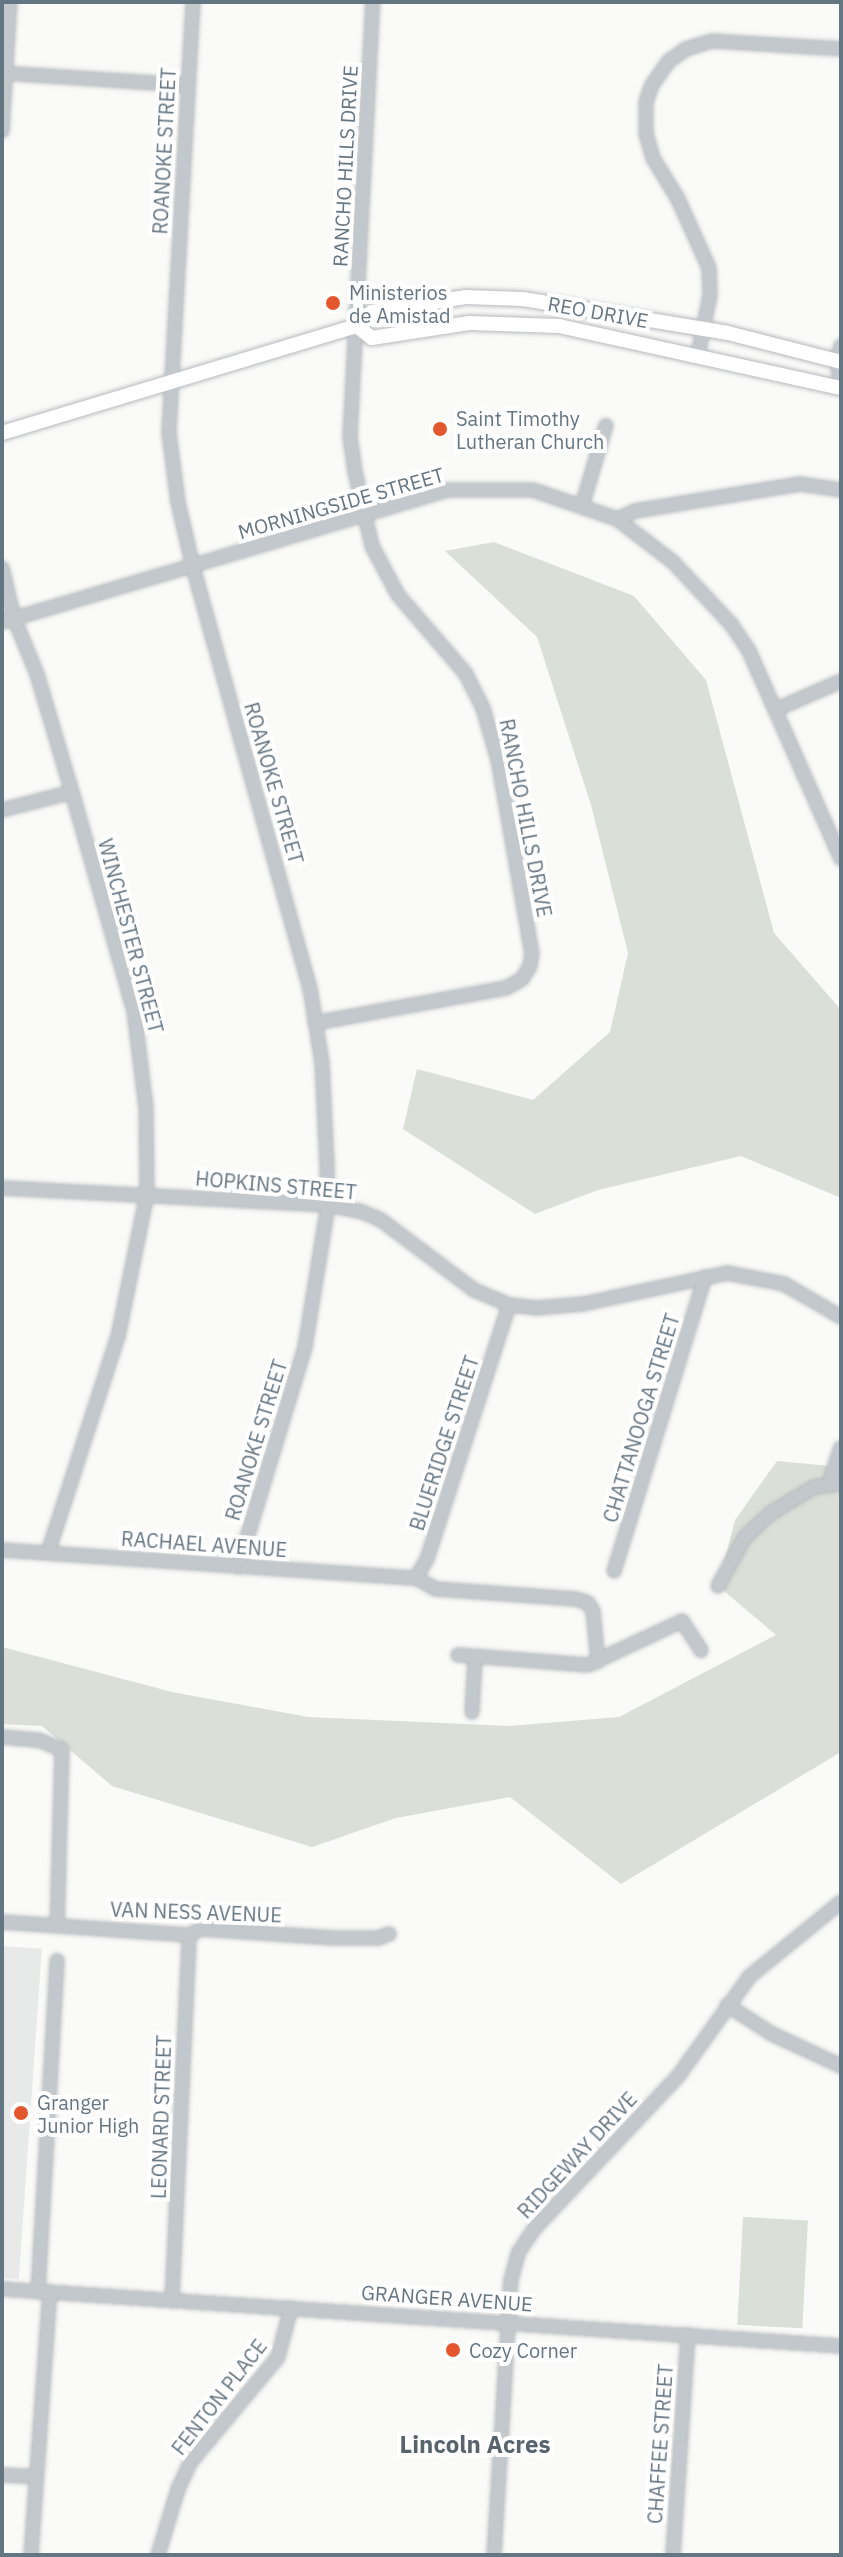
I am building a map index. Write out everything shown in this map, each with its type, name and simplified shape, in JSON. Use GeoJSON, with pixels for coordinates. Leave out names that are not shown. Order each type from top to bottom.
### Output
{"type":"FeatureCollection","features":[{"type":"Feature","properties":{"kind":"main road","name":"REO DRIVE"},"geometry":{"type":"LineString","coordinates":[[2,433],[357,326],[372,312],[466,297],[523,299],[705,329],[840,356]]}},
{"type":"Feature","properties":{"kind":"main road","name":"REO DRIVE"},"geometry":{"type":"LineString","coordinates":[[357,326],[372,338],[469,323],[535,323],[584,330],[841,387]]}},
{"type":"Feature","properties":{"kind":"street"},"geometry":{"type":"LineString","coordinates":[[2,131],[10,2]]}},
{"type":"Feature","properties":{"kind":"street","name":"ROANOKE STREET"},"geometry":{"type":"LineString","coordinates":[[193,2],[169,433],[178,502],[193,567],[306,972],[322,1063],[328,1205],[305,1347],[238,1567]]}},
{"type":"Feature","properties":{"kind":"street","name":"RANCHO HILLS DRIVE"},"geometry":{"type":"LineString","coordinates":[[315,1023],[498,989],[522,979],[530,966],[532,954],[498,760],[483,708],[466,674],[398,595],[372,546],[350,436],[373,2]]}},
{"type":"Feature","properties":{"kind":"street"},"geometry":{"type":"LineString","coordinates":[[698,355],[705,329],[709,268],[678,199],[653,158],[646,134],[646,102],[662,69],[686,49],[712,41],[841,49]]}},
{"type":"Feature","properties":{"kind":"street"},"geometry":{"type":"LineString","coordinates":[[4,73],[188,85]]}},
{"type":"Feature","properties":{"kind":"street"},"geometry":{"type":"LineString","coordinates":[[840,356],[841,387]]}},
{"type":"Feature","properties":{"kind":"street"},"geometry":{"type":"LineString","coordinates":[[582,506],[606,425]]}},
{"type":"Feature","properties":{"kind":"street"},"geometry":{"type":"LineString","coordinates":[[617,519],[635,511],[800,484],[841,490]]}},
{"type":"Feature","properties":{"kind":"street","name":"MORNINGSIDE STREET"},"geometry":{"type":"LineString","coordinates":[[8,620],[435,493],[463,489],[533,490],[617,519],[673,562],[731,624],[749,651],[841,859]]}},
{"type":"Feature","properties":{"kind":"street","name":"WINCHESTER STREET"},"geometry":{"type":"LineString","coordinates":[[2,568],[8,620],[37,674],[134,1011],[146,1107],[147,1194],[118,1336],[48,1553]]}},
{"type":"Feature","properties":{"kind":"street"},"geometry":{"type":"LineString","coordinates":[[775,710],[841,681]]}},
{"type":"Feature","properties":{"kind":"street"},"geometry":{"type":"LineString","coordinates":[[2,810],[72,792]]}},
{"type":"Feature","properties":{"kind":"street","name":"HOPKINS STREET"},"geometry":{"type":"LineString","coordinates":[[2,1188],[328,1205],[360,1211],[381,1220],[463,1282],[509,1305],[536,1308],[583,1304],[727,1273],[767,1279],[794,1288],[841,1317]]}},
{"type":"Feature","properties":{"kind":"street","name":"CHATTANOOGA STREET"},"geometry":{"type":"LineString","coordinates":[[614,1571],[705,1277]]}},
{"type":"Feature","properties":{"kind":"street","name":"BLUERIDGE STREET"},"geometry":{"type":"LineString","coordinates":[[409,1578],[427,1559],[509,1305]]}},
{"type":"Feature","properties":{"kind":"street"},"geometry":{"type":"LineString","coordinates":[[718,1586],[745,1537],[771,1513],[795,1496],[835,1484],[841,1448]]}},
{"type":"Feature","properties":{"kind":"street","name":"RACHAEL AVENUE"},"geometry":{"type":"LineString","coordinates":[[2,1550],[409,1578],[436,1589],[576,1599],[588,1603],[593,1611],[598,1662]]}},
{"type":"Feature","properties":{"kind":"street"},"geometry":{"type":"LineString","coordinates":[[458,1655],[588,1665],[682,1621],[701,1650]]}},
{"type":"Feature","properties":{"kind":"street"},"geometry":{"type":"LineString","coordinates":[[472,1712],[475,1658]]}},
{"type":"Feature","properties":{"kind":"street"},"geometry":{"type":"LineString","coordinates":[[2,1737],[39,1740],[62,1750],[57,1926]]}},
{"type":"Feature","properties":{"kind":"street","name":"RIDGEWAY DRIVE"},"geometry":{"type":"LineString","coordinates":[[494,2555],[511,2280],[518,2253],[535,2228],[679,2075],[750,1976],[841,1902]]}},
{"type":"Feature","properties":{"kind":"street","name":"VAN NESS AVENUE"},"geometry":{"type":"LineString","coordinates":[[2,1922],[189,1935],[201,1929],[334,1938],[378,1938],[389,1934]]}},
{"type":"Feature","properties":{"kind":"street","name":"LEONARD STREET"},"geometry":{"type":"LineString","coordinates":[[172,2301],[189,1935]]}},
{"type":"Feature","properties":{"kind":"street"},"geometry":{"type":"LineString","coordinates":[[31,2555],[57,1961]]}},
{"type":"Feature","properties":{"kind":"street"},"geometry":{"type":"LineString","coordinates":[[727,2005],[772,2034],[841,2066]]}},
{"type":"Feature","properties":{"kind":"street","name":"GRANGER AVENUE"},"geometry":{"type":"LineString","coordinates":[[2,2289],[841,2346]]}},
{"type":"Feature","properties":{"kind":"street","name":"FENTON PLACE"},"geometry":{"type":"LineString","coordinates":[[158,2555],[178,2489],[190,2463],[278,2357],[291,2308]]}},
{"type":"Feature","properties":{"kind":"street","name":"CHAFFEE STREET"},"geometry":{"type":"LineString","coordinates":[[673,2555],[688,2335]]}},
{"type":"Feature","properties":{"kind":"street"},"geometry":{"type":"LineString","coordinates":[[2,2475],[36,2477]]}},
{"type":"Feature","properties":{"kind":"shaded area"},"geometry":{"type":"Polygon","coordinates":[[[494,542],[634,596],[706,680],[774,933],[841,1010],[841,1198],[741,1156],[598,1190],[535,1214],[403,1129],[417,1069],[533,1100],[610,1032],[628,953],[591,805],[537,637],[445,551],[494,542]]]}},
{"type":"Feature","properties":{"kind":"shaded area"},"geometry":{"type":"Polygon","coordinates":[[[777,1461],[841,1467],[841,1752],[621,1884],[510,1797],[396,1818],[312,1847],[112,1786],[42,1726],[2,1724],[2,1647],[172,1692],[308,1717],[510,1726],[619,1717],[776,1635],[718,1586],[735,1520],[777,1461]]]}},
{"type":"Feature","properties":{"kind":"shaded area","name":"Granger Junior High"},"geometry":{"type":"Polygon","coordinates":[[[2,1946],[42,1949],[19,2279],[2,2278],[2,1946]]]}},
{"type":"Feature","properties":{"kind":"shaded area"},"geometry":{"type":"Polygon","coordinates":[[[743,2217],[808,2220],[802,2328],[737,2325],[743,2217]]]}},
{"type":"Feature","properties":{"kind":"place","name":"Ministerios de Amistad"},"geometry":{"type":"Point","coordinates":[333,303]}},
{"type":"Feature","properties":{"kind":"place","name":"Saint Timothy Lutheran Church"},"geometry":{"type":"Point","coordinates":[440,429]}},
{"type":"Feature","properties":{"kind":"place","name":"Granger Junior High"},"geometry":{"type":"Point","coordinates":[21,2113]}},
{"type":"Feature","properties":{"kind":"place","name":"Cozy Corner"},"geometry":{"type":"Point","coordinates":[453,2350]}},
{"type":"Feature","properties":{"kind":"district","name":"Lincoln Acres"},"geometry":{"type":"Point","coordinates":[475,2445]}}]}
